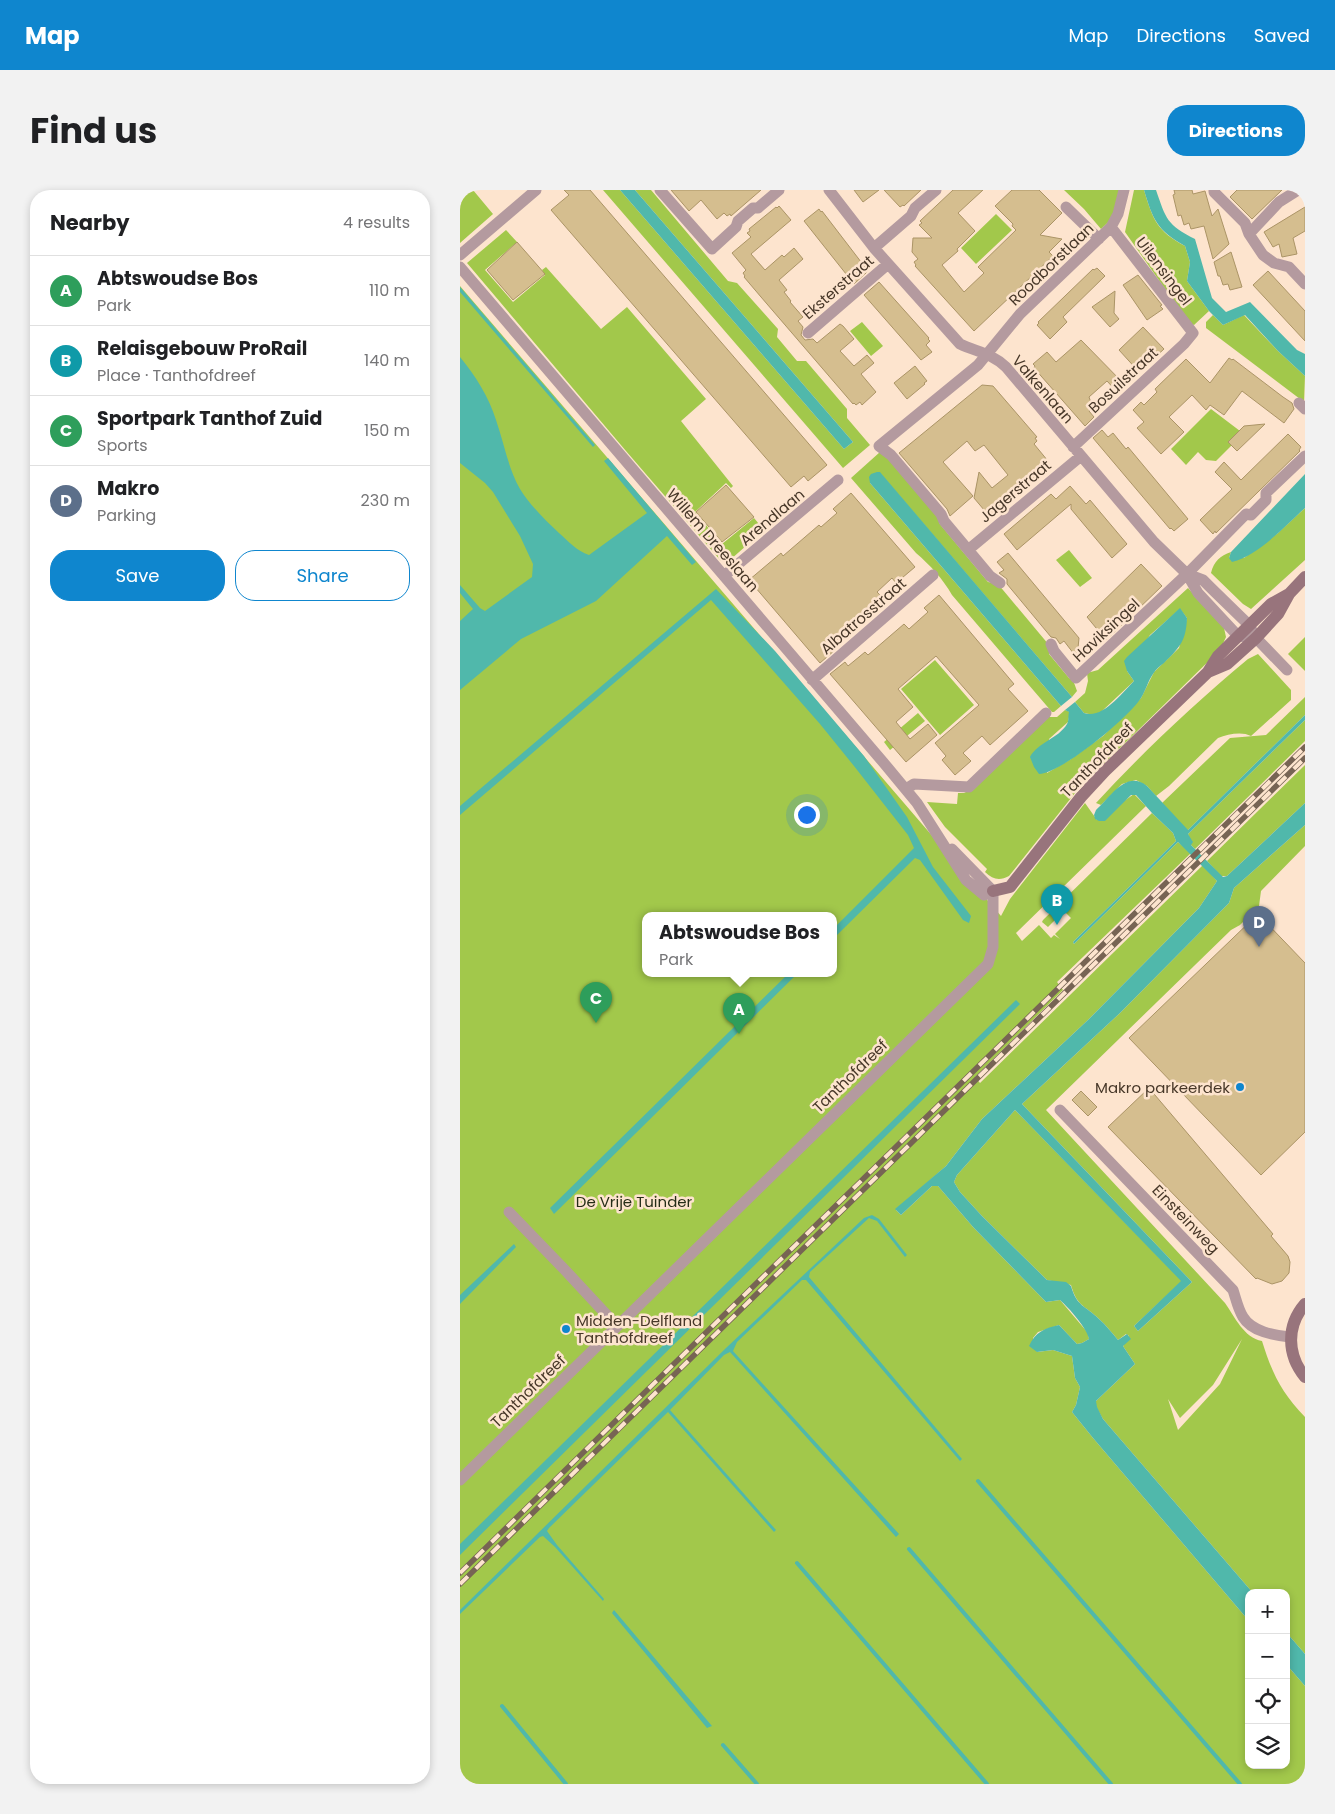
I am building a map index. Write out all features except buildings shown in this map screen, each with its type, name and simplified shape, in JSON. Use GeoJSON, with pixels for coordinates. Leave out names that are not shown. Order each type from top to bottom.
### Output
{"type":"FeatureCollection","features":[{"type":"Feature","properties":{"kind":"street"},"geometry":{"type":"LineString","coordinates":[[460,255],[536,190]]}},
{"type":"Feature","properties":{"kind":"street"},"geometry":{"type":"LineString","coordinates":[[660,190],[712,249],[736,227],[738,221],[753,208],[758,208],[779,190]]}},
{"type":"Feature","properties":{"kind":"street","name":"Valkenlaan"},"geometry":{"type":"LineString","coordinates":[[829,190],[874,248],[960,344],[974,351],[987,354],[997,359],[1006,367],[1154,542],[1187,574],[1198,593],[1238,636]]}},
{"type":"Feature","properties":{"kind":"street"},"geometry":{"type":"LineString","coordinates":[[874,248],[911,216],[915,208],[936,190]]}},
{"type":"Feature","properties":{"kind":"street","name":"Roodborstlaan"},"geometry":{"type":"LineString","coordinates":[[987,354],[1020,314],[1111,227],[1118,214],[1124,190]]}},
{"type":"Feature","properties":{"kind":"street"},"geometry":{"type":"LineString","coordinates":[[1214,190],[1245,223],[1249,234],[1263,255],[1274,263],[1289,266],[1305,284]]}},
{"type":"Feature","properties":{"kind":"street"},"geometry":{"type":"LineString","coordinates":[[1249,234],[1279,202],[1298,190]]}},
{"type":"Feature","properties":{"kind":"street"},"geometry":{"type":"LineString","coordinates":[[1066,207],[1099,239]]}},
{"type":"Feature","properties":{"kind":"street","name":"Uilensingel"},"geometry":{"type":"LineString","coordinates":[[1111,227],[1192,334]]}},
{"type":"Feature","properties":{"kind":"street","name":"Eksterstraat"},"geometry":{"type":"LineString","coordinates":[[808,333],[888,264]]}},
{"type":"Feature","properties":{"kind":"street","name":"Willem Dreeslaan"},"geometry":{"type":"LineString","coordinates":[[460,267],[906,789],[939,836],[966,880],[984,895],[993,892]]}},
{"type":"Feature","properties":{"kind":"street","name":"Bosuilstraat"},"geometry":{"type":"LineString","coordinates":[[1077,451],[1192,334]]}},
{"type":"Feature","properties":{"kind":"street"},"geometry":{"type":"LineString","coordinates":[[987,354],[978,365],[879,446],[891,455],[990,576],[1000,583]]}},
{"type":"Feature","properties":{"kind":"street","name":"Jagerstraat"},"geometry":{"type":"LineString","coordinates":[[968,550],[1077,451]]}},
{"type":"Feature","properties":{"kind":"street"},"geometry":{"type":"LineString","coordinates":[[1187,574],[1246,514],[1251,515],[1266,500],[1266,493],[1305,456]]}},
{"type":"Feature","properties":{"kind":"street","name":"Arendlaan"},"geometry":{"type":"LineString","coordinates":[[724,576],[838,480]]}},
{"type":"Feature","properties":{"kind":"street","name":"Valkenlaan"},"geometry":{"type":"LineString","coordinates":[[1187,574],[1203,580],[1249,625],[1256,638],[1287,670]]}},
{"type":"Feature","properties":{"kind":"street","name":"Haviksingel"},"geometry":{"type":"LineString","coordinates":[[1051,644],[1054,651],[1076,678],[1187,574]]}},
{"type":"Feature","properties":{"kind":"street","name":"Albatrosstraat"},"geometry":{"type":"LineString","coordinates":[[812,680],[933,575]]}},
{"type":"Feature","properties":{"kind":"street","name":"Tanthofdreef"},"geometry":{"type":"LineString","coordinates":[[1208,672],[1227,664],[1256,638],[1278,614],[1289,594],[1305,577]]}},
{"type":"Feature","properties":{"kind":"street","name":"Tanthofdreef"},"geometry":{"type":"LineString","coordinates":[[460,1480],[988,964],[993,947],[993,892],[1010,887],[1081,797],[1104,772],[1208,672],[1218,656],[1249,625],[1271,604],[1289,594]]}},
{"type":"Feature","properties":{"kind":"street"},"geometry":{"type":"LineString","coordinates":[[1238,636],[1256,638]]}},
{"type":"Feature","properties":{"kind":"street"},"geometry":{"type":"LineString","coordinates":[[906,789],[914,784],[968,787],[1046,713]]}},
{"type":"Feature","properties":{"kind":"street","name":"Einsteinweg"},"geometry":{"type":"LineString","coordinates":[[1060,1110],[1233,1290],[1242,1316],[1249,1325],[1276,1336],[1290,1337]]}},
{"type":"Feature","properties":{"kind":"street"},"geometry":{"type":"LineString","coordinates":[[509,1212],[617,1326]]}},
{"type":"Feature","properties":{"kind":"street"},"geometry":{"type":"LineString","coordinates":[[1305,1304],[1300,1309],[1292,1325],[1290,1337],[1293,1357],[1299,1370],[1305,1377]]}},
{"type":"Feature","properties":{"kind":"green space"},"geometry":{"type":"Polygon","coordinates":[[[460,190],[473,190],[493,214],[460,243],[460,190]]]}},
{"type":"Feature","properties":{"kind":"green space"},"geometry":{"type":"Polygon","coordinates":[[[603,190],[620,190],[844,449],[853,442],[635,190],[651,190],[728,281],[737,283],[778,329],[777,337],[797,361],[806,361],[847,409],[847,418],[870,445],[843,468],[603,190]]]}},
{"type":"Feature","properties":{"kind":"green space"},"geometry":{"type":"Polygon","coordinates":[[[1064,190],[1121,190],[1115,216],[1101,229],[1064,190]]]}},
{"type":"Feature","properties":{"kind":"green space"},"geometry":{"type":"Polygon","coordinates":[[[1134,190],[1144,190],[1157,224],[1168,235],[1185,246],[1190,262],[1187,281],[1209,311],[1194,325],[1189,323],[1125,232],[1134,190]]]}},
{"type":"Feature","properties":{"kind":"green space"},"geometry":{"type":"Polygon","coordinates":[[[996,214],[1012,230],[976,264],[961,248],[996,214]]]}},
{"type":"Feature","properties":{"kind":"green space"},"geometry":{"type":"Polygon","coordinates":[[[506,230],[517,242],[485,270],[513,302],[545,275],[542,270],[546,267],[601,329],[627,307],[706,399],[681,421],[733,486],[731,488],[726,483],[695,512],[722,544],[754,518],[764,530],[730,560],[721,561],[467,263],[506,230]]]}},
{"type":"Feature","properties":{"kind":"green space","name":"De Vrije Tuinder"},"geometry":{"type":"Polygon","coordinates":[[[460,286],[1001,916],[1010,899],[1085,803],[1097,820],[1134,794],[1146,806],[1016,933],[1022,941],[1039,925],[1051,938],[1054,935],[1060,939],[1055,934],[1071,918],[1064,911],[1048,927],[1042,922],[1043,920],[1152,813],[1173,833],[1176,841],[1073,942],[1074,944],[1178,842],[1191,853],[1057,982],[1063,990],[975,1077],[980,1083],[1203,865],[1217,881],[1199,908],[1089,1019],[982,1119],[946,1166],[896,1210],[901,1215],[932,1186],[938,1186],[973,1227],[1046,1302],[1060,1300],[1088,1333],[1089,1339],[1077,1344],[1059,1325],[1038,1332],[1033,1338],[1037,1352],[1053,1350],[1072,1356],[1075,1378],[1080,1387],[1076,1405],[1072,1412],[1245,1616],[1245,1769],[1290,1769],[1290,1669],[1305,1686],[1305,1784],[460,1784],[460,286]]]}},
{"type":"Feature","properties":{"kind":"green space"},"geometry":{"type":"Polygon","coordinates":[[[1213,315],[1223,325],[1244,315],[1305,376],[1304,402],[1206,328],[1206,322],[1213,315]]]}},
{"type":"Feature","properties":{"kind":"green space"},"geometry":{"type":"Polygon","coordinates":[[[862,322],[883,346],[871,356],[850,331],[862,322]]]}},
{"type":"Feature","properties":{"kind":"green space"},"geometry":{"type":"Polygon","coordinates":[[[1211,409],[1240,431],[1232,445],[1216,461],[1206,460],[1198,452],[1186,465],[1171,449],[1211,409]]]}},
{"type":"Feature","properties":{"kind":"green space"},"geometry":{"type":"Polygon","coordinates":[[[880,452],[889,457],[939,516],[939,523],[988,582],[998,584],[1049,645],[1049,654],[1069,678],[1073,680],[1077,691],[1072,697],[880,473],[870,483],[1061,706],[1054,712],[1052,712],[952,595],[936,572],[916,553],[851,478],[880,452]]]}},
{"type":"Feature","properties":{"kind":"green space"},"geometry":{"type":"Polygon","coordinates":[[[1305,508],[1305,560],[1251,609],[1243,604],[1211,573],[1214,565],[1221,557],[1231,552],[1229,558],[1244,558],[1278,533],[1305,508]]]}},
{"type":"Feature","properties":{"kind":"green space"},"geometry":{"type":"Polygon","coordinates":[[[1069,550],[1092,578],[1080,587],[1056,560],[1069,550]]]}},
{"type":"Feature","properties":{"kind":"green space"},"geometry":{"type":"Polygon","coordinates":[[[1188,588],[1224,628],[1226,637],[1220,650],[1079,788],[1009,876],[1003,879],[991,877],[985,872],[987,869],[945,827],[927,802],[957,804],[958,793],[970,790],[1046,717],[1057,717],[1065,710],[1070,712],[1068,722],[1049,739],[1047,773],[1071,759],[1103,736],[1141,698],[1154,672],[1179,648],[1187,618],[1180,609],[1150,635],[1127,671],[1134,681],[1101,712],[1094,715],[1084,713],[1075,702],[1085,693],[1088,681],[1087,673],[1098,670],[1188,588]]]}},
{"type":"Feature","properties":{"kind":"green space"},"geometry":{"type":"Polygon","coordinates":[[[1305,637],[1305,671],[1288,654],[1305,637]]]}},
{"type":"Feature","properties":{"kind":"green space"},"geometry":{"type":"Polygon","coordinates":[[[1258,654],[1291,690],[1291,700],[1251,736],[1235,734],[1218,738],[1169,786],[1156,796],[1147,786],[1136,780],[1122,784],[1101,805],[1096,803],[1132,765],[1208,693],[1248,659],[1258,654]]]}},
{"type":"Feature","properties":{"kind":"green space"},"geometry":{"type":"Polygon","coordinates":[[[935,660],[974,705],[940,735],[901,689],[935,660]]]}},
{"type":"Feature","properties":{"kind":"green space"},"geometry":{"type":"Polygon","coordinates":[[[1305,697],[1305,715],[1187,831],[1162,803],[1230,738],[1266,735],[1305,697]]]}},
{"type":"Feature","properties":{"kind":"green space"},"geometry":{"type":"Polygon","coordinates":[[[918,713],[925,721],[890,750],[884,742],[918,713]]]}},
{"type":"Feature","properties":{"kind":"green space"},"geometry":{"type":"Polygon","coordinates":[[[1305,720],[1305,741],[1195,849],[1191,845],[1188,834],[1305,720]]]}},
{"type":"Feature","properties":{"kind":"green space"},"geometry":{"type":"Polygon","coordinates":[[[1305,765],[1305,803],[1227,876],[1221,876],[1207,861],[1305,765]]]}},
{"type":"Feature","properties":{"kind":"green space"},"geometry":{"type":"Polygon","coordinates":[[[1305,825],[1305,846],[1261,891],[1259,906],[1240,925],[1231,930],[1046,1110],[1225,1303],[1245,1331],[1250,1336],[1262,1341],[1278,1382],[1305,1417],[1305,1654],[1290,1637],[1290,1589],[1250,1589],[1103,1419],[1096,1407],[1096,1401],[1135,1364],[1123,1346],[1129,1336],[1126,1334],[1118,1340],[1102,1321],[1079,1302],[1071,1285],[1047,1280],[982,1216],[960,1192],[954,1182],[957,1175],[1015,1110],[1182,1281],[1134,1326],[1138,1331],[1192,1282],[1022,1104],[1120,1013],[1229,903],[1234,888],[1305,825]],[[1242,1339],[1213,1385],[1180,1418],[1168,1399],[1178,1430],[1220,1384],[1242,1339]]]}},
{"type":"Feature","properties":{"kind":"water"},"geometry":{"type":"Polygon","coordinates":[[[620,190],[635,190],[853,442],[844,449],[620,190]]]}},
{"type":"Feature","properties":{"kind":"water"},"geometry":{"type":"Polygon","coordinates":[[[1144,190],[1156,190],[1165,215],[1178,230],[1195,239],[1212,298],[1226,312],[1250,302],[1297,350],[1305,354],[1305,376],[1278,351],[1245,315],[1223,325],[1209,311],[1187,281],[1190,262],[1185,246],[1168,235],[1157,223],[1144,190]]]}},
{"type":"Feature","properties":{"kind":"water"},"geometry":{"type":"Polygon","coordinates":[[[460,287],[595,445],[593,447],[460,292],[460,287]]]}},
{"type":"Feature","properties":{"kind":"water"},"geometry":{"type":"Polygon","coordinates":[[[460,357],[490,403],[509,464],[520,489],[538,512],[569,542],[589,555],[647,513],[604,461],[608,458],[696,562],[692,565],[667,536],[596,601],[521,639],[460,690],[460,621],[473,609],[460,593],[460,585],[480,608],[485,611],[532,577],[533,564],[520,536],[493,492],[460,463],[460,357]]]}},
{"type":"Feature","properties":{"kind":"water"},"geometry":{"type":"Polygon","coordinates":[[[880,472],[1072,697],[1061,706],[870,483],[869,477],[880,472]]]}},
{"type":"Feature","properties":{"kind":"water"},"geometry":{"type":"Polygon","coordinates":[[[1305,474],[1305,508],[1262,547],[1232,562],[1229,558],[1231,552],[1305,474]]]}},
{"type":"Feature","properties":{"kind":"water"},"geometry":{"type":"Polygon","coordinates":[[[716,589],[775,651],[864,756],[907,817],[933,867],[971,916],[969,923],[963,920],[920,860],[915,858],[837,935],[837,925],[914,848],[908,835],[820,724],[711,600],[460,815],[460,806],[716,589]]]}},
{"type":"Feature","properties":{"kind":"water"},"geometry":{"type":"Polygon","coordinates":[[[1180,608],[1187,618],[1184,638],[1174,652],[1154,672],[1141,698],[1134,707],[1109,731],[1078,755],[1063,765],[1039,774],[1030,757],[1067,724],[1069,712],[1065,710],[1075,702],[1084,713],[1091,714],[1105,709],[1112,704],[1134,681],[1127,671],[1124,661],[1180,608]]]}},
{"type":"Feature","properties":{"kind":"water"},"geometry":{"type":"Polygon","coordinates":[[[1305,715],[1305,720],[1188,834],[1193,842],[1191,845],[1223,877],[1227,876],[1305,803],[1305,825],[1234,888],[1229,903],[1120,1013],[1022,1104],[1192,1282],[1138,1331],[1134,1326],[1181,1281],[1015,1110],[957,1175],[954,1182],[960,1192],[982,1216],[1047,1280],[1066,1282],[1071,1286],[1079,1302],[1102,1321],[1118,1340],[1127,1334],[1131,1339],[1123,1346],[1135,1364],[1096,1401],[1097,1407],[1103,1419],[1250,1589],[1245,1589],[1245,1616],[1072,1412],[1076,1405],[1080,1387],[1075,1378],[1072,1356],[1053,1350],[1037,1352],[1029,1346],[1034,1337],[1041,1331],[1059,1325],[1077,1344],[1089,1339],[1085,1329],[1073,1313],[1060,1300],[1046,1302],[973,1227],[938,1186],[932,1186],[901,1215],[895,1209],[946,1166],[982,1119],[1089,1019],[1199,908],[1217,881],[1178,842],[1074,944],[1073,942],[1176,841],[1173,833],[1136,795],[1131,795],[1105,821],[1095,819],[1096,810],[1125,783],[1139,782],[1147,786],[1188,830],[1305,715]]]}},
{"type":"Feature","properties":{"kind":"water"},"geometry":{"type":"Polygon","coordinates":[[[785,977],[794,977],[554,1214],[550,1208],[785,977]]]}},
{"type":"Feature","properties":{"kind":"water"},"geometry":{"type":"Polygon","coordinates":[[[1016,1000],[1020,1004],[460,1555],[460,1544],[1016,1000]]]}},
{"type":"Feature","properties":{"kind":"water"},"geometry":{"type":"Polygon","coordinates":[[[872,1215],[879,1219],[907,1255],[905,1257],[877,1221],[869,1218],[810,1272],[809,1277],[962,1459],[960,1461],[806,1280],[802,1280],[737,1342],[733,1351],[899,1534],[896,1537],[730,1352],[724,1355],[670,1410],[776,1530],[774,1532],[668,1412],[547,1531],[604,1599],[603,1601],[543,1536],[460,1614],[460,1610],[726,1348],[864,1218],[872,1215]]]}},
{"type":"Feature","properties":{"kind":"water"},"geometry":{"type":"Polygon","coordinates":[[[514,1244],[516,1247],[460,1304],[460,1295],[514,1244]]]}},
{"type":"Feature","properties":{"kind":"water"},"geometry":{"type":"Polygon","coordinates":[[[614,1610],[712,1726],[707,1728],[612,1613],[614,1610]]]}},
{"type":"Feature","properties":{"kind":"water"},"geometry":{"type":"Polygon","coordinates":[[[1290,1637],[1305,1654],[1305,1686],[1290,1669],[1290,1637]]]}},
{"type":"Feature","properties":{"kind":"waterway"},"geometry":{"type":"LineString","coordinates":[[978,1481],[1240,1784]]}},
{"type":"Feature","properties":{"kind":"waterway"},"geometry":{"type":"LineString","coordinates":[[909,1549],[1111,1784]]}},
{"type":"Feature","properties":{"kind":"waterway"},"geometry":{"type":"LineString","coordinates":[[797,1563],[987,1784]]}},
{"type":"Feature","properties":{"kind":"waterway"},"geometry":{"type":"LineString","coordinates":[[502,1706],[566,1784]]}},
{"type":"Feature","properties":{"kind":"waterway"},"geometry":{"type":"LineString","coordinates":[[723,1745],[757,1784]]}},
{"type":"Feature","properties":{"kind":"railway"},"geometry":{"type":"LineString","coordinates":[[460,1573],[1305,747]]}},
{"type":"Feature","properties":{"kind":"railway"},"geometry":{"type":"LineString","coordinates":[[460,1584],[1305,758]]}},
{"type":"Feature","properties":{"kind":"place","name":"Relaisgebouw ProRail"},"geometry":{"type":"Point","coordinates":[1057,925]}},
{"type":"Feature","properties":{"kind":"place","name":"Makro"},"geometry":{"type":"Point","coordinates":[1259,947]}},
{"type":"Feature","properties":{"kind":"place","name":"Sportpark Tanthof Zuid"},"geometry":{"type":"Point","coordinates":[596,1023]}},
{"type":"Feature","properties":{"kind":"place","name":"Abtswoudse Bos"},"geometry":{"type":"Point","coordinates":[739,1034]}},
{"type":"Feature","properties":{"kind":"place","name":"Makro parkeerdek"},"geometry":{"type":"Point","coordinates":[1240,1087]}},
{"type":"Feature","properties":{"kind":"place","name":"Midden-Delfland Tanthofdreef"},"geometry":{"type":"Point","coordinates":[566,1329]}}]}
